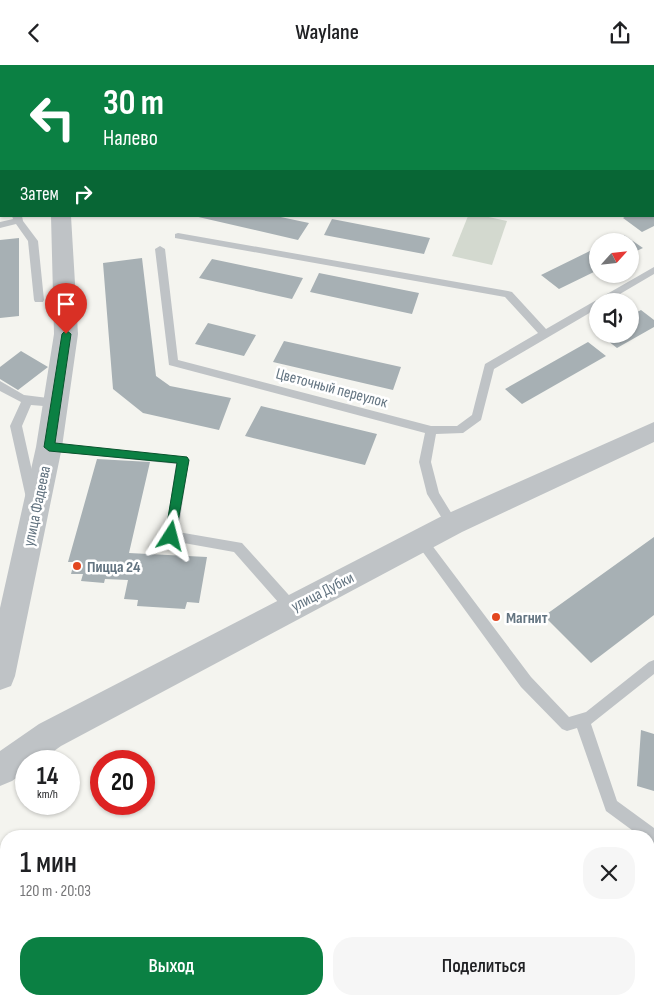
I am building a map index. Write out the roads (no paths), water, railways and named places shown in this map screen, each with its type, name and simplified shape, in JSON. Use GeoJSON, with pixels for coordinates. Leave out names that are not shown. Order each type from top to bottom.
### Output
{"type":"FeatureCollection","features":[{"type":"Feature","properties":{"kind":"street","name":"улица Фадеева"},"geometry":{"type":"LineString","coordinates":[[2,653],[49,447],[66,334],[61,217]]}},
{"type":"Feature","properties":{"kind":"street","name":"улица Дубки"},"geometry":{"type":"LineString","coordinates":[[0,770],[50,735],[291,607],[452,524],[654,431]]}},
{"type":"Feature","properties":{"kind":"lane"},"geometry":{"type":"LineString","coordinates":[[0,225],[18,218],[33,241],[39,300]]}},
{"type":"Feature","properties":{"kind":"lane"},"geometry":{"type":"LineString","coordinates":[[178,236],[508,294],[545,334]]}},
{"type":"Feature","properties":{"kind":"lane","name":"Цветочный переулок"},"geometry":{"type":"LineString","coordinates":[[160,249],[173,362],[431,430],[459,430],[477,417],[489,367],[589,308]]}},
{"type":"Feature","properties":{"kind":"lane"},"geometry":{"type":"LineString","coordinates":[[615,293],[654,270]]}},
{"type":"Feature","properties":{"kind":"lane"},"geometry":{"type":"LineString","coordinates":[[0,385],[15,397],[56,403]]}},
{"type":"Feature","properties":{"kind":"lane"},"geometry":{"type":"LineString","coordinates":[[28,400],[16,426],[35,514]]}},
{"type":"Feature","properties":{"kind":"lane"},"geometry":{"type":"LineString","coordinates":[[431,430],[425,462],[433,493],[452,524]]}},
{"type":"Feature","properties":{"kind":"lane"},"geometry":{"type":"LineString","coordinates":[[49,447],[183,460],[171,536],[238,547],[291,607]]}},
{"type":"Feature","properties":{"kind":"lane"},"geometry":{"type":"LineString","coordinates":[[421,540],[526,682],[566,724],[590,718],[654,666]]}},
{"type":"Feature","properties":{"kind":"lane"},"geometry":{"type":"LineString","coordinates":[[582,720],[611,806],[644,830]]}},
{"type":"Feature","properties":{"kind":"place","name":"Пицца 24"},"geometry":{"type":"Point","coordinates":[77,566]}},
{"type":"Feature","properties":{"kind":"place","name":"Магнит"},"geometry":{"type":"Point","coordinates":[496,617]}}]}
